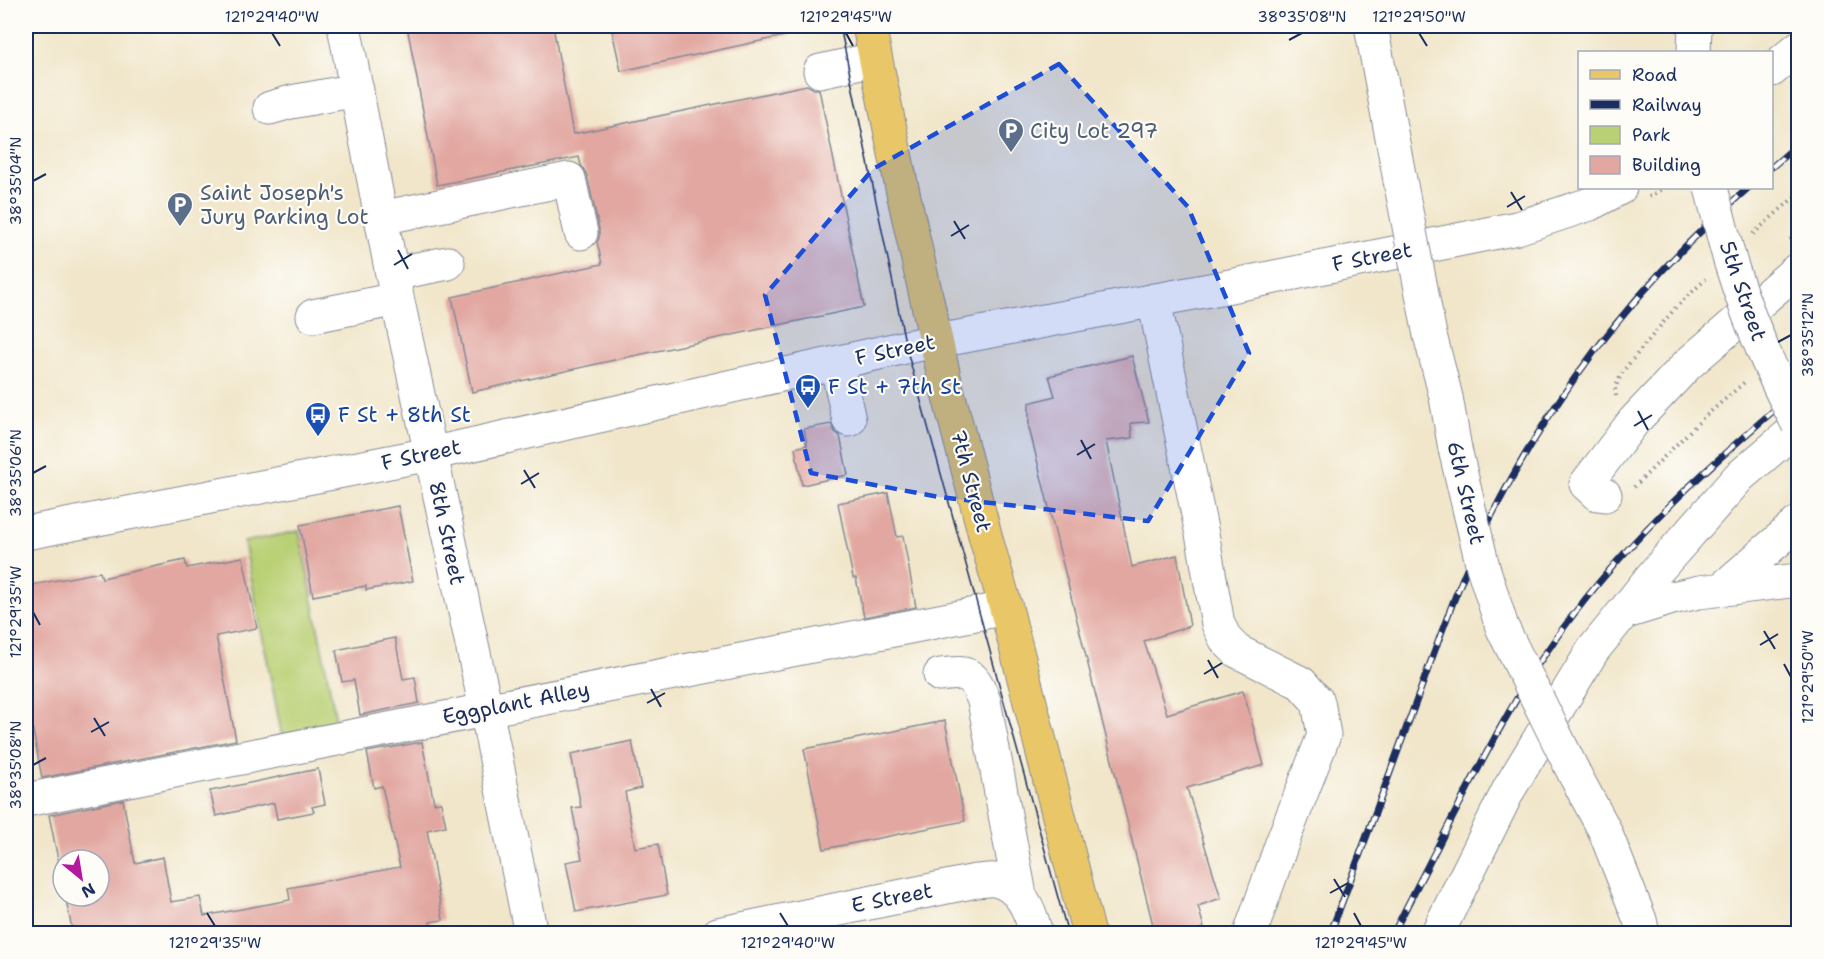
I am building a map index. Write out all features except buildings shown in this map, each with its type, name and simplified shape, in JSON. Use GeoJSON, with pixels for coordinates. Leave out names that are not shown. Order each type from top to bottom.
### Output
{"type":"FeatureCollection","features":[{"type":"Feature","properties":{"kind":"main road","name":"7th Street"},"geometry":{"type":"LineString","coordinates":[[869,26],[936,341],[1089,933]]}},
{"type":"Feature","properties":{"kind":"street","name":"8th Street"},"geometry":{"type":"LineString","coordinates":[[344,26],[381,219],[486,709],[531,933]]}},
{"type":"Feature","properties":{"kind":"street","name":"6th Street"},"geometry":{"type":"LineString","coordinates":[[1371,26],[1430,335],[1483,567],[1502,627],[1604,829],[1640,920],[1642,933]]}},
{"type":"Feature","properties":{"kind":"street"},"geometry":{"type":"LineString","coordinates":[[1694,51],[1695,26]]}},
{"type":"Feature","properties":{"kind":"street"},"geometry":{"type":"LineString","coordinates":[[1773,69],[1798,48]]}},
{"type":"Feature","properties":{"kind":"street"},"geometry":{"type":"LineString","coordinates":[[820,70],[875,59]]}},
{"type":"Feature","properties":{"kind":"street"},"geometry":{"type":"LineString","coordinates":[[270,108],[357,90]]}},
{"type":"Feature","properties":{"kind":"street"},"geometry":{"type":"LineString","coordinates":[[381,219],[568,179],[581,233]]}},
{"type":"Feature","properties":{"kind":"street","name":"F Street"},"geometry":{"type":"LineString","coordinates":[[26,533],[430,454],[936,341],[1517,228],[1590,204],[1618,189]]}},
{"type":"Feature","properties":{"kind":"street","name":"5th Street"},"geometry":{"type":"LineString","coordinates":[[1711,189],[1732,267],[1755,331],[1798,425]]}},
{"type":"Feature","properties":{"kind":"street"},"geometry":{"type":"LineString","coordinates":[[1605,495],[1598,494],[1586,483],[1634,402],[1688,364],[1792,256]]}},
{"type":"Feature","properties":{"kind":"street"},"geometry":{"type":"LineString","coordinates":[[314,315],[395,286],[448,262]]}},
{"type":"Feature","properties":{"kind":"street"},"geometry":{"type":"LineString","coordinates":[[1154,300],[1218,624],[1226,640],[1237,651],[1301,683],[1318,702],[1324,735],[1282,843],[1251,933]]}},
{"type":"Feature","properties":{"kind":"street"},"geometry":{"type":"LineString","coordinates":[[836,363],[849,420]]}},
{"type":"Feature","properties":{"kind":"street"},"geometry":{"type":"LineString","coordinates":[[1437,933],[1509,789],[1593,650],[1653,575],[1739,477],[1798,425]]}},
{"type":"Feature","properties":{"kind":"street"},"geometry":{"type":"LineString","coordinates":[[1722,589],[1798,522]]}},
{"type":"Feature","properties":{"kind":"street"},"geometry":{"type":"LineString","coordinates":[[1623,613],[1672,598],[1722,589],[1798,580]]}},
{"type":"Feature","properties":{"kind":"street","name":"Eggplant Alley"},"geometry":{"type":"LineString","coordinates":[[26,800],[1006,608]]}},
{"type":"Feature","properties":{"kind":"street"},"geometry":{"type":"LineString","coordinates":[[940,675],[965,673],[973,678],[979,687],[984,701],[1008,887],[1032,919],[1036,933]]}},
{"type":"Feature","properties":{"kind":"street","name":"E Street"},"geometry":{"type":"LineString","coordinates":[[718,933],[976,881],[1008,887]]}},
{"type":"Feature","properties":{"kind":"path"},"geometry":{"type":"LineString","coordinates":[[1746,241],[1798,194]]}},
{"type":"Feature","properties":{"kind":"path"},"geometry":{"type":"LineString","coordinates":[[1792,256],[1798,233]]}},
{"type":"Feature","properties":{"kind":"path"},"geometry":{"type":"LineString","coordinates":[[1634,402],[1619,402],[1615,396],[1615,388],[1623,371],[1677,306],[1712,273]]}},
{"type":"Feature","properties":{"kind":"path"},"geometry":{"type":"LineString","coordinates":[[1605,495],[1600,502],[1607,505],[1622,499],[1701,420],[1750,377]]}},
{"type":"Feature","properties":{"kind":"highlighted area"},"geometry":{"type":"Polygon","coordinates":[[[1059,64],[1188,207],[1249,353],[1148,521],[939,497],[811,473],[765,295],[873,169],[1059,64]]]}},
{"type":"Feature","properties":{"kind":"green space"},"geometry":{"type":"Polygon","coordinates":[[[299,531],[337,725],[282,736],[244,542],[299,531]]]}},
{"type":"Feature","properties":{"kind":"tram line"},"geometry":{"type":"LineString","coordinates":[[840,26],[906,347],[1068,934]]}},
{"type":"Feature","properties":{"kind":"railway"},"geometry":{"type":"LineString","coordinates":[[1773,166],[1798,144]]}},
{"type":"Feature","properties":{"kind":"railway"},"geometry":{"type":"LineString","coordinates":[[1330,934],[1460,584],[1478,543],[1513,476],[1570,385],[1635,301],[1708,224],[1747,189]]}},
{"type":"Feature","properties":{"kind":"railway"},"geometry":{"type":"LineString","coordinates":[[1393,934],[1507,716],[1536,667],[1574,614],[1602,579],[1664,512],[1729,449],[1798,390]]}},
{"type":"Feature","properties":{"kind":"place","name":"City Lot 297"},"geometry":{"type":"Point","coordinates":[1011,154]}},
{"type":"Feature","properties":{"kind":"place","name":"Saint Joseph's Jury Parking Lot"},"geometry":{"type":"Point","coordinates":[180,228]}},
{"type":"Feature","properties":{"kind":"place","name":"F St + 7th St"},"geometry":{"type":"Point","coordinates":[808,410]}},
{"type":"Feature","properties":{"kind":"place","name":"F St + 8th St"},"geometry":{"type":"Point","coordinates":[318,438]}}]}
